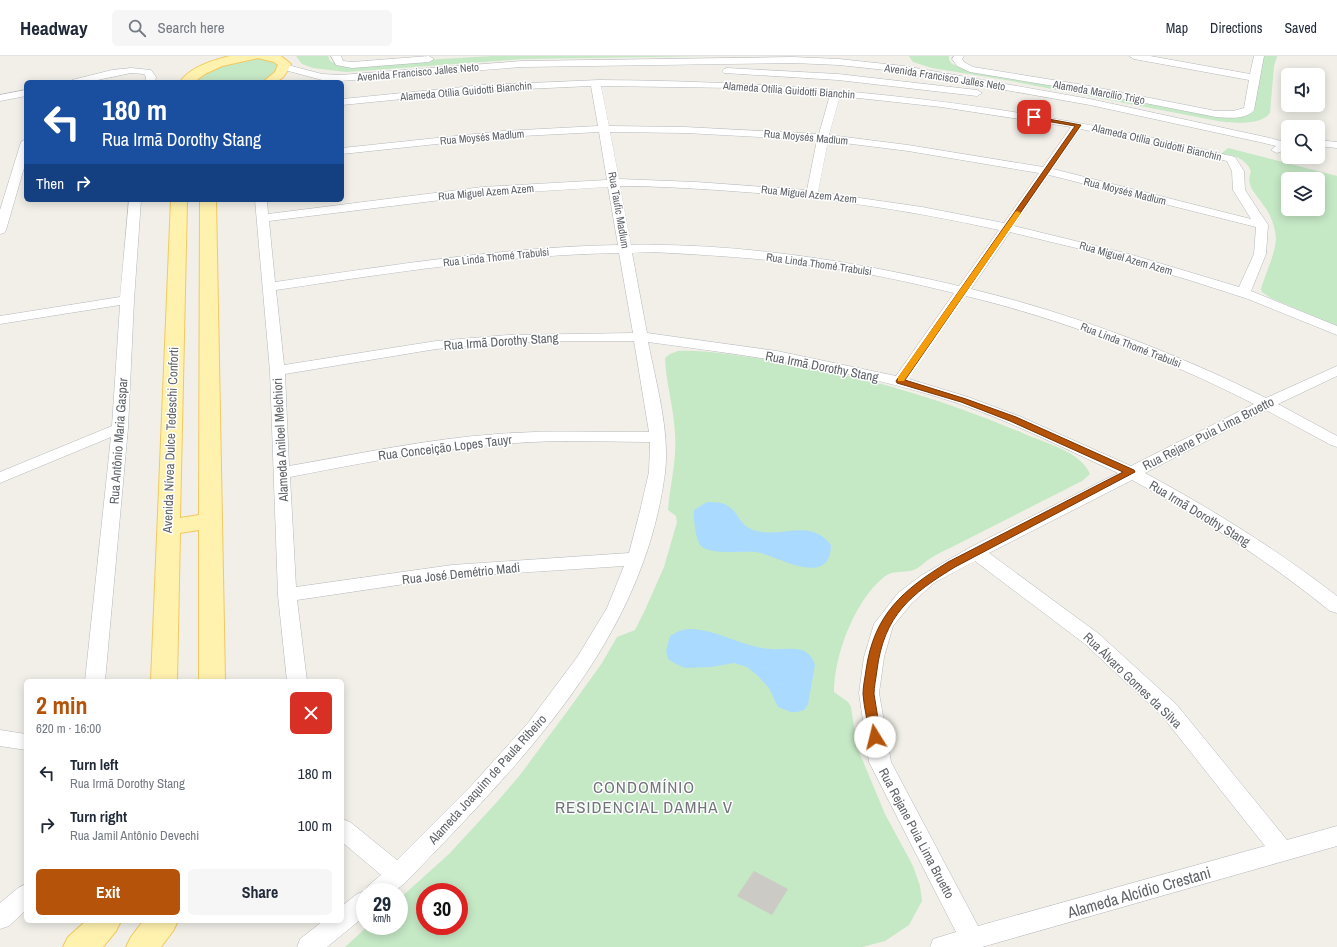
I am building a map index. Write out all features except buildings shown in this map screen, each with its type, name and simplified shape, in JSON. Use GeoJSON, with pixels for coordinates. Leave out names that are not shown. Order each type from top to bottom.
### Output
{"type":"FeatureCollection","features":[{"type":"Feature","properties":{"kind":"main road"},"geometry":{"type":"LineString","coordinates":[[188,80],[201,70],[212,56]]}},
{"type":"Feature","properties":{"kind":"main road"},"geometry":{"type":"LineString","coordinates":[[201,70],[225,61],[253,56]]}},
{"type":"Feature","properties":{"kind":"main road"},"geometry":{"type":"LineString","coordinates":[[263,56],[281,61],[277,77],[272,80]]}},
{"type":"Feature","properties":{"kind":"main road","name":"Avenida Nívea Dulce Tedeschi Conforti"},"geometry":{"type":"LineString","coordinates":[[164,679],[179,202]]}},
{"type":"Feature","properties":{"kind":"main road"},"geometry":{"type":"LineString","coordinates":[[208,202],[212,679]]}},
{"type":"Feature","properties":{"kind":"main road"},"geometry":{"type":"LineString","coordinates":[[168,528],[211,520]]}},
{"type":"Feature","properties":{"kind":"main road"},"geometry":{"type":"LineString","coordinates":[[80,947],[92,937],[103,923]]}},
{"type":"Feature","properties":{"kind":"main road"},"geometry":{"type":"LineString","coordinates":[[142,947],[160,923]]}},
{"type":"Feature","properties":{"kind":"street"},"geometry":{"type":"LineString","coordinates":[[336,56],[339,62],[352,65],[436,58]]}},
{"type":"Feature","properties":{"kind":"street"},"geometry":{"type":"LineString","coordinates":[[1134,56],[1254,78],[1260,56]]}},
{"type":"Feature","properties":{"kind":"street","name":"Avenida Francisco Jalles Neto"},"geometry":{"type":"LineString","coordinates":[[281,61],[322,77],[340,78],[522,64],[660,60],[795,58],[838,59],[904,69],[1118,108],[1266,140],[1281,145]]}},
{"type":"Feature","properties":{"kind":"street"},"geometry":{"type":"LineString","coordinates":[[791,74],[788,66],[795,58]]}},
{"type":"Feature","properties":{"kind":"street","name":"Alameda Marcílio Trigo"},"geometry":{"type":"LineString","coordinates":[[960,60],[970,69],[1216,114],[1240,115],[1249,110],[1254,78]]}},
{"type":"Feature","properties":{"kind":"street"},"geometry":{"type":"LineString","coordinates":[[898,83],[903,76],[904,69]]}},
{"type":"Feature","properties":{"kind":"street"},"geometry":{"type":"LineString","coordinates":[[84,80],[128,71],[143,70],[148,72],[151,80]]}},
{"type":"Feature","properties":{"kind":"street","name":"Avenida Francisco Jalles Neto"},"geometry":{"type":"LineString","coordinates":[[344,88],[443,78],[521,73],[658,70],[791,74],[898,83],[1006,97],[1088,111],[1260,148],[1281,150]]}},
{"type":"Feature","properties":{"kind":"street","name":"Alameda Otília Guidotti Bianchin"},"geometry":{"type":"LineString","coordinates":[[344,102],[531,85],[596,84],[721,85],[836,92],[944,104],[1078,125],[1231,159],[1238,171],[1239,190],[1250,209],[1262,225]]}},
{"type":"Feature","properties":{"kind":"street","name":"Rua Taufic Madlum"},"geometry":{"type":"LineString","coordinates":[[596,84],[642,337]]}},
{"type":"Feature","properties":{"kind":"street"},"geometry":{"type":"LineString","coordinates":[[812,193],[823,137],[836,92]]}},
{"type":"Feature","properties":{"kind":"street"},"geometry":{"type":"LineString","coordinates":[[0,98],[24,93]]}},
{"type":"Feature","properties":{"kind":"street"},"geometry":{"type":"LineString","coordinates":[[900,381],[1078,125]]}},
{"type":"Feature","properties":{"kind":"street","name":"Rua Moysés Madlum"},"geometry":{"type":"LineString","coordinates":[[344,151],[503,134],[604,129],[685,130],[823,137],[952,154],[1046,171],[1262,225]]}},
{"type":"Feature","properties":{"kind":"street","name":"Avenida Francisco Jalles Neto"},"geometry":{"type":"LineString","coordinates":[[1266,140],[1281,141]]}},
{"type":"Feature","properties":{"kind":"street"},"geometry":{"type":"LineString","coordinates":[[1325,144],[1337,145]]}},
{"type":"Feature","properties":{"kind":"street"},"geometry":{"type":"LineString","coordinates":[[0,230],[24,152]]}},
{"type":"Feature","properties":{"kind":"street"},"geometry":{"type":"LineString","coordinates":[[1325,153],[1337,154]]}},
{"type":"Feature","properties":{"kind":"street","name":"Rua Miguel Azem Azem"},"geometry":{"type":"LineString","coordinates":[[263,218],[437,196],[614,183],[728,186],[812,193],[948,214],[1008,227],[1155,265],[1243,292],[1337,331]]}},
{"type":"Feature","properties":{"kind":"street"},"geometry":{"type":"LineString","coordinates":[[0,184],[13,185]]}},
{"type":"Feature","properties":{"kind":"street","name":"Rua Antônio Maria Gaspar"},"geometry":{"type":"LineString","coordinates":[[96,679],[120,428],[127,300],[135,202]]}},
{"type":"Feature","properties":{"kind":"street","name":"Alameda Aniloel Melchiori"},"geometry":{"type":"LineString","coordinates":[[261,202],[277,371],[287,595],[297,679]]}},
{"type":"Feature","properties":{"kind":"street"},"geometry":{"type":"LineString","coordinates":[[1243,292],[1260,254],[1262,225]]}},
{"type":"Feature","properties":{"kind":"street","name":"Rua Linda Thomé Trabulsi"},"geometry":{"type":"LineString","coordinates":[[270,287],[413,266],[565,250],[626,248],[704,251],[778,258],[847,267],[905,277],[964,290],[1090,328],[1163,356],[1266,404],[1337,442]]}},
{"type":"Feature","properties":{"kind":"street"},"geometry":{"type":"LineString","coordinates":[[0,320],[127,300]]}},
{"type":"Feature","properties":{"kind":"street","name":"Rua Irmã Dorothy Stang"},"geometry":{"type":"LineString","coordinates":[[277,371],[436,345],[556,337],[642,337],[777,356],[900,381],[964,400],[1013,419],[1130,472],[1184,501],[1242,538],[1292,571],[1337,606]]}},
{"type":"Feature","properties":{"kind":"street","name":"Alameda Joaquim de Paula Ribeiro"},"geometry":{"type":"LineString","coordinates":[[388,883],[398,875],[479,792],[535,729],[585,661],[616,608],[636,559],[649,511],[655,480],[658,437],[642,337]]}},
{"type":"Feature","properties":{"kind":"street","name":"Rua Rejane Puia Lima Bruetto"},"geometry":{"type":"LineString","coordinates":[[972,938],[880,762],[869,693],[874,657],[884,624],[905,598],[928,579],[975,552],[1130,472],[1337,370]]}},
{"type":"Feature","properties":{"kind":"street"},"geometry":{"type":"LineString","coordinates":[[0,478],[120,428]]}},
{"type":"Feature","properties":{"kind":"street","name":"Rua Conceição Lopes Tauyr"},"geometry":{"type":"LineString","coordinates":[[282,473],[387,453],[474,441],[551,437],[658,437]]}},
{"type":"Feature","properties":{"kind":"street","name":"Rua Álvaro Gomes da Silva"},"geometry":{"type":"LineString","coordinates":[[975,552],[1092,639],[1170,711],[1283,852]]}},
{"type":"Feature","properties":{"kind":"street","name":"Rua José Demétrio Madi"},"geometry":{"type":"LineString","coordinates":[[287,595],[452,571],[636,559]]}},
{"type":"Feature","properties":{"kind":"street"},"geometry":{"type":"LineString","coordinates":[[0,738],[24,742]]}},
{"type":"Feature","properties":{"kind":"street"},"geometry":{"type":"LineString","coordinates":[[344,831],[398,875]]}},
{"type":"Feature","properties":{"kind":"street","name":"Alameda Alcídio Crestani"},"geometry":{"type":"LineString","coordinates":[[942,947],[1337,836]]}},
{"type":"Feature","properties":{"kind":"street"},"geometry":{"type":"LineString","coordinates":[[0,918],[24,897]]}},
{"type":"Feature","properties":{"kind":"street"},"geometry":{"type":"LineString","coordinates":[[344,919],[356,909]]}},
{"type":"Feature","properties":{"kind":"street"},"geometry":{"type":"LineString","coordinates":[[309,947],[339,923]]}},
{"type":"Feature","properties":{"kind":"green space"},"geometry":{"type":"Polygon","coordinates":[[[296,56],[328,56],[330,61],[339,65],[493,56],[710,56],[522,59],[346,72],[313,68],[302,64],[296,56]]]}},
{"type":"Feature","properties":{"kind":"green space"},"geometry":{"type":"Polygon","coordinates":[[[909,56],[949,56],[949,60],[952,64],[966,70],[1234,117],[1244,117],[1254,111],[1264,56],[1277,56],[1274,66],[1270,113],[1260,120],[1238,123],[1218,121],[1006,80],[932,68],[913,62],[909,56]]]}},
{"type":"Feature","properties":{"kind":"green space"},"geometry":{"type":"Polygon","coordinates":[[[265,58],[281,65],[269,80],[191,80],[196,76],[241,59],[265,58]]]}},
{"type":"Feature","properties":{"kind":"green space"},"geometry":{"type":"Polygon","coordinates":[[[1228,148],[1281,162],[1281,164],[1290,164],[1321,172],[1281,172],[1281,216],[1325,216],[1325,173],[1337,176],[1337,326],[1271,298],[1262,292],[1261,289],[1276,244],[1274,225],[1269,213],[1250,186],[1249,181],[1251,171],[1249,167],[1239,158],[1221,154],[1228,148]]]}},
{"type":"Feature","properties":{"kind":"green space"},"geometry":{"type":"Polygon","coordinates":[[[678,351],[713,352],[784,362],[890,386],[960,408],[1054,445],[1072,454],[1086,466],[1090,474],[1082,481],[938,554],[916,569],[892,573],[884,577],[864,599],[848,629],[838,662],[834,692],[848,702],[851,707],[857,747],[885,814],[913,866],[920,886],[922,901],[909,925],[885,941],[862,947],[345,947],[358,935],[408,935],[408,891],[416,884],[416,935],[468,935],[468,883],[417,883],[449,854],[520,775],[602,663],[617,637],[635,630],[664,567],[677,522],[676,516],[668,510],[675,444],[672,405],[665,358],[678,351]]]}},
{"type":"Feature","properties":{"kind":"water"},"geometry":{"type":"Polygon","coordinates":[[[707,502],[718,502],[726,505],[732,509],[744,524],[757,531],[768,533],[797,530],[814,532],[823,537],[831,545],[828,558],[822,566],[812,568],[789,563],[756,552],[719,552],[705,549],[699,543],[695,529],[694,510],[707,502]]]}},
{"type":"Feature","properties":{"kind":"water"},"geometry":{"type":"Polygon","coordinates":[[[688,629],[708,631],[760,648],[796,649],[806,652],[811,657],[815,665],[808,704],[804,710],[797,712],[791,712],[778,707],[769,688],[758,676],[747,667],[734,663],[711,667],[685,668],[674,663],[668,659],[666,651],[670,636],[679,631],[688,629]]]}},
{"type":"Feature","properties":{"kind":"slow traffic"},"geometry":{"type":"LineString","coordinates":[[901,379],[1017,213]]}},
{"type":"Feature","properties":{"kind":"district","name":"CONDOMÍNIO RESIDENCIAL DAMHA V"},"geometry":{"type":"Point","coordinates":[644,797]}},
{"type":"Feature","properties":{"kind":"route"},"geometry":{"type":"LineString","coordinates":[[875,737],[869,693],[874,657],[884,624],[905,598],[928,579],[975,552],[1130,472],[1013,419],[964,400],[900,381],[1078,125],[1034,117]]}}]}
